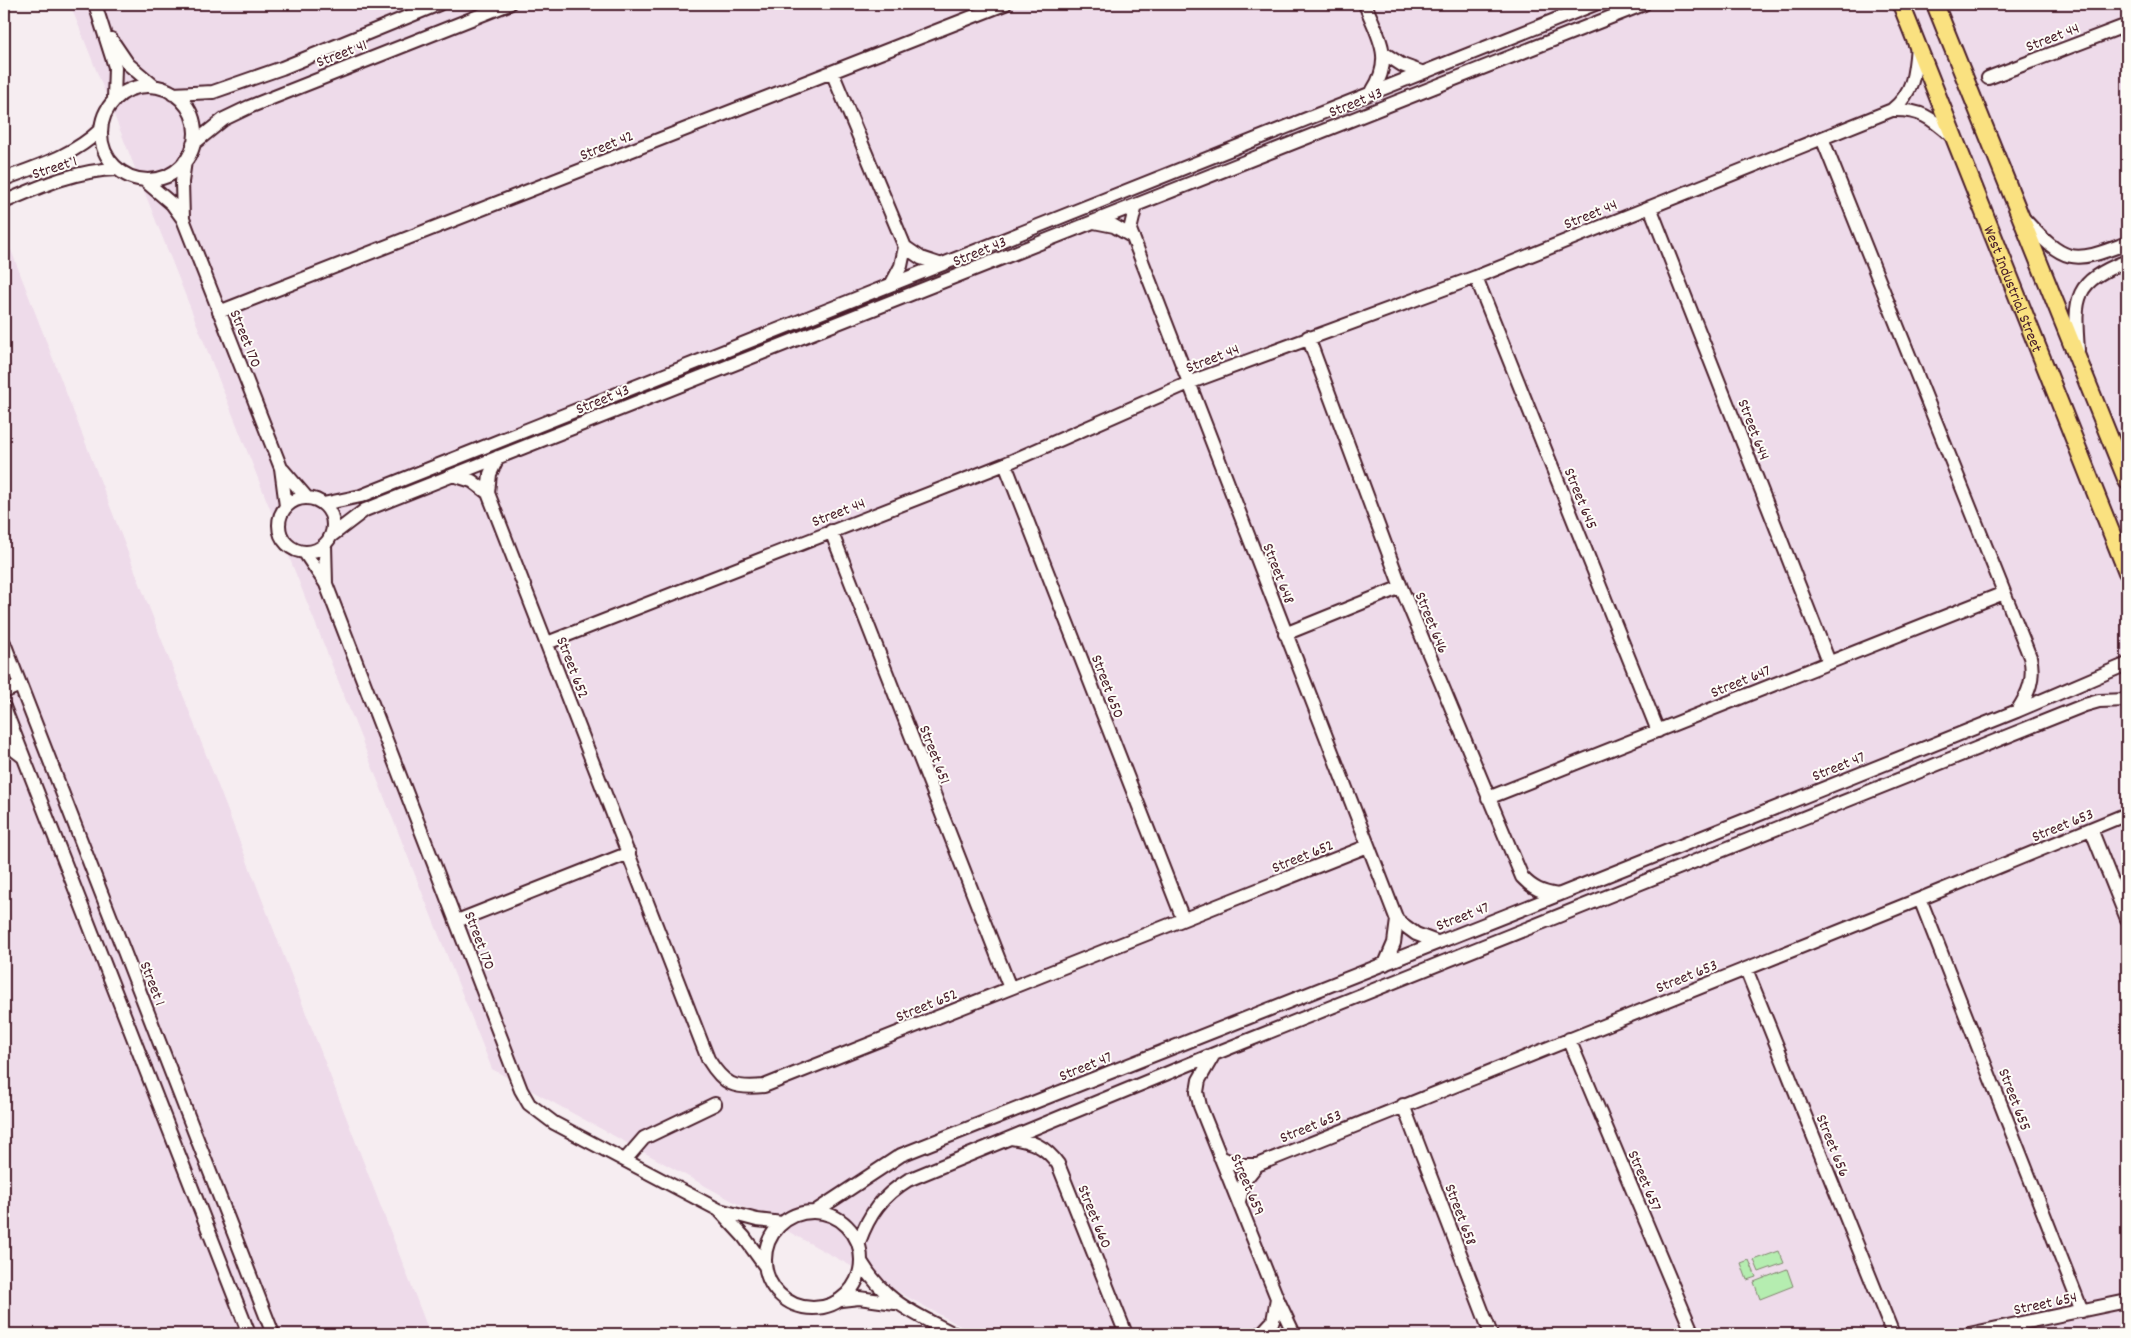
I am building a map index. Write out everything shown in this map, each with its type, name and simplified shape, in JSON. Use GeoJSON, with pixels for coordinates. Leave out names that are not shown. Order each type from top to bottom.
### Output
{"type":"FeatureCollection","features":[{"type":"Feature","properties":{"kind":"main road","name":"West Industrial Street"},"geometry":{"type":"LineString","coordinates":[[1901,4],[1957,140],[2127,572]]}},
{"type":"Feature","properties":{"kind":"main road","name":"West Industrial Street"},"geometry":{"type":"LineString","coordinates":[[1935,4],[2127,481]]}},
{"type":"Feature","properties":{"kind":"street","name":"Street 41"},"geometry":{"type":"LineString","coordinates":[[173,94],[214,92],[282,68],[439,4]]}},
{"type":"Feature","properties":{"kind":"street","name":"Street 41"},"geometry":{"type":"LineString","coordinates":[[193,144],[224,119],[249,107],[509,4]]}},
{"type":"Feature","properties":{"kind":"street","name":"Street 42"},"geometry":{"type":"LineString","coordinates":[[219,312],[1003,4]]}},
{"type":"Feature","properties":{"kind":"street"},"geometry":{"type":"LineString","coordinates":[[1365,4],[1385,54],[1382,73],[1373,90]]}},
{"type":"Feature","properties":{"kind":"street","name":"Street 43"},"geometry":{"type":"LineString","coordinates":[[323,504],[361,496],[1373,90],[1595,4]]}},
{"type":"Feature","properties":{"kind":"street","name":"Street 43"},"geometry":{"type":"LineString","coordinates":[[328,540],[365,510],[1644,4]]}},
{"type":"Feature","properties":{"kind":"street"},"geometry":{"type":"LineString","coordinates":[[96,8],[116,47],[134,70],[154,86],[173,94],[189,110],[195,133],[193,144],[185,161],[167,175],[144,180],[130,177],[117,169],[107,158],[101,144],[100,130],[105,113],[114,99],[126,91],[140,86],[154,86]]}},
{"type":"Feature","properties":{"kind":"street"},"geometry":{"type":"LineString","coordinates":[[96,8],[115,67],[114,99]]}},
{"type":"Feature","properties":{"kind":"street","name":"Street 44"},"geometry":{"type":"LineString","coordinates":[[1988,78],[2127,25]]}},
{"type":"Feature","properties":{"kind":"street","name":"Street 44"},"geometry":{"type":"LineString","coordinates":[[547,643],[1005,464],[1191,382],[1308,337],[1476,277],[1892,110],[1908,94],[1913,84],[1917,43]]}},
{"type":"Feature","properties":{"kind":"street"},"geometry":{"type":"LineString","coordinates":[[1385,54],[1402,65],[1421,72]]}},
{"type":"Feature","properties":{"kind":"street"},"geometry":{"type":"LineString","coordinates":[[832,72],[904,247],[901,266],[892,283]]}},
{"type":"Feature","properties":{"kind":"street","name":"Street 44"},"geometry":{"type":"LineString","coordinates":[[1892,110],[1916,111],[1926,115],[1957,140]]}},
{"type":"Feature","properties":{"kind":"street","name":"Street 1"},"geometry":{"type":"LineString","coordinates":[[4,179],[66,155],[88,142],[100,130]]}},
{"type":"Feature","properties":{"kind":"street"},"geometry":{"type":"LineString","coordinates":[[1822,138],[2033,668],[2030,687],[2017,711]]}},
{"type":"Feature","properties":{"kind":"street","name":"Street 170"},"geometry":{"type":"LineString","coordinates":[[183,219],[182,182],[185,161]]}},
{"type":"Feature","properties":{"kind":"street","name":"Street 1"},"geometry":{"type":"LineString","coordinates":[[4,202],[71,175],[117,169]]}},
{"type":"Feature","properties":{"kind":"street","name":"Street 170"},"geometry":{"type":"LineString","coordinates":[[144,180],[172,204],[183,219],[281,468],[286,506]]}},
{"type":"Feature","properties":{"kind":"street","name":"Street 648"},"geometry":{"type":"LineString","coordinates":[[1136,205],[1130,230],[1191,382],[1285,634],[1397,920]]}},
{"type":"Feature","properties":{"kind":"street","name":"Street 644"},"geometry":{"type":"LineString","coordinates":[[1650,207],[1829,662]]}},
{"type":"Feature","properties":{"kind":"street"},"geometry":{"type":"LineString","coordinates":[[2018,213],[2052,247],[2064,254],[2077,258],[2090,257],[2127,243]]}},
{"type":"Feature","properties":{"kind":"street"},"geometry":{"type":"LineString","coordinates":[[1094,222],[1114,226],[1133,237]]}},
{"type":"Feature","properties":{"kind":"street"},"geometry":{"type":"LineString","coordinates":[[904,247],[920,258],[939,264]]}},
{"type":"Feature","properties":{"kind":"street"},"geometry":{"type":"LineString","coordinates":[[2079,362],[2076,324],[2080,294],[2086,283],[2097,274],[2127,261]]}},
{"type":"Feature","properties":{"kind":"street","name":"Street 645"},"geometry":{"type":"LineString","coordinates":[[1476,277],[1658,730]]}},
{"type":"Feature","properties":{"kind":"street","name":"Street 646"},"geometry":{"type":"LineString","coordinates":[[1308,337],[1401,587],[1522,877],[1530,886],[1541,892],[1558,895]]}},
{"type":"Feature","properties":{"kind":"street"},"geometry":{"type":"LineString","coordinates":[[488,493],[490,474],[498,457]]}},
{"type":"Feature","properties":{"kind":"street","name":"Street 650"},"geometry":{"type":"LineString","coordinates":[[1005,464],[1183,919]]}},
{"type":"Feature","properties":{"kind":"street","name":"Street 170"},"geometry":{"type":"LineString","coordinates":[[281,468],[307,498]]}},
{"type":"Feature","properties":{"kind":"street"},"geometry":{"type":"LineString","coordinates":[[453,475],[472,481],[488,493]]}},
{"type":"Feature","properties":{"kind":"street","name":"Street 652"},"geometry":{"type":"LineString","coordinates":[[488,493],[708,1059],[716,1072],[727,1083],[745,1088],[764,1086],[1368,846]]}},
{"type":"Feature","properties":{"kind":"street"},"geometry":{"type":"LineString","coordinates":[[307,498],[323,504],[332,518],[328,540],[319,549],[305,553],[294,550],[286,544],[280,536],[279,520],[286,506],[295,500],[307,498]]}},
{"type":"Feature","properties":{"kind":"street","name":"Street 651"},"geometry":{"type":"LineString","coordinates":[[831,531],[1010,988]]}},
{"type":"Feature","properties":{"kind":"street","name":"Street 170"},"geometry":{"type":"LineString","coordinates":[[326,584],[328,540]]}},
{"type":"Feature","properties":{"kind":"street","name":"Street 170"},"geometry":{"type":"LineString","coordinates":[[305,553],[326,584],[529,1104],[554,1123],[719,1210],[782,1223]]}},
{"type":"Feature","properties":{"kind":"street"},"geometry":{"type":"LineString","coordinates":[[1285,634],[1401,587]]}},
{"type":"Feature","properties":{"kind":"street","name":"Street 647"},"geometry":{"type":"LineString","coordinates":[[1488,798],[2004,592]]}},
{"type":"Feature","properties":{"kind":"street","name":"Street 1"},"geometry":{"type":"LineString","coordinates":[[4,643],[272,1334]]}},
{"type":"Feature","properties":{"kind":"street","name":"Street 47"},"geometry":{"type":"LineString","coordinates":[[816,1211],[901,1155],[1558,895],[2017,711],[2127,664]]}},
{"type":"Feature","properties":{"kind":"street"},"geometry":{"type":"LineString","coordinates":[[4,692],[20,685]]}},
{"type":"Feature","properties":{"kind":"street"},"geometry":{"type":"LineString","coordinates":[[858,1242],[874,1208],[889,1192],[908,1180],[1214,1054],[2085,705],[2127,700]]}},
{"type":"Feature","properties":{"kind":"street"},"geometry":{"type":"LineString","coordinates":[[4,707],[6,720],[22,756],[249,1334]]}},
{"type":"Feature","properties":{"kind":"street"},"geometry":{"type":"LineString","coordinates":[[6,720],[29,711]]}},
{"type":"Feature","properties":{"kind":"street"},"geometry":{"type":"LineString","coordinates":[[4,742],[22,756]]}},
{"type":"Feature","properties":{"kind":"street","name":"Street 653"},"geometry":{"type":"LineString","coordinates":[[1220,1157],[1238,1165],[1257,1164],[1920,899],[2127,814]]}},
{"type":"Feature","properties":{"kind":"street"},"geometry":{"type":"LineString","coordinates":[[2092,829],[2127,920]]}},
{"type":"Feature","properties":{"kind":"street"},"geometry":{"type":"LineString","coordinates":[[457,921],[629,853]]}},
{"type":"Feature","properties":{"kind":"street","name":"Street 655"},"geometry":{"type":"LineString","coordinates":[[1920,899],[2082,1311]]}},
{"type":"Feature","properties":{"kind":"street"},"geometry":{"type":"LineString","coordinates":[[1384,964],[1394,943],[1397,920],[1416,934],[1437,942]]}},
{"type":"Feature","properties":{"kind":"street","name":"Street 656"},"geometry":{"type":"LineString","coordinates":[[1746,969],[1893,1334]]}},
{"type":"Feature","properties":{"kind":"street","name":"Street 657"},"geometry":{"type":"LineString","coordinates":[[1569,1039],[1693,1334]]}},
{"type":"Feature","properties":{"kind":"street"},"geometry":{"type":"LineString","coordinates":[[142,1061],[163,1054]]}},
{"type":"Feature","properties":{"kind":"street","name":"Street 659"},"geometry":{"type":"LineString","coordinates":[[1214,1054],[1204,1068],[1198,1092],[1200,1106],[1277,1298],[1293,1332]]}},
{"type":"Feature","properties":{"kind":"street"},"geometry":{"type":"LineString","coordinates":[[625,1160],[644,1138],[715,1104]]}},
{"type":"Feature","properties":{"kind":"street","name":"Street 658"},"geometry":{"type":"LineString","coordinates":[[1403,1105],[1491,1334]]}},
{"type":"Feature","properties":{"kind":"street","name":"Street 660"},"geometry":{"type":"LineString","coordinates":[[1008,1138],[1036,1143],[1051,1154],[1058,1164],[1126,1334]]}},
{"type":"Feature","properties":{"kind":"street"},"geometry":{"type":"LineString","coordinates":[[1239,1201],[1244,1181],[1257,1164]]}},
{"type":"Feature","properties":{"kind":"street","name":"Street 170"},"geometry":{"type":"LineString","coordinates":[[719,1210],[744,1237],[765,1266]]}},
{"type":"Feature","properties":{"kind":"street"},"geometry":{"type":"LineString","coordinates":[[895,1303],[859,1298],[841,1300],[818,1308],[793,1304],[774,1289],[765,1266],[768,1242],[782,1223],[798,1214],[816,1211],[827,1213],[846,1224],[858,1242],[862,1263],[871,1277],[895,1303],[954,1334]]}},
{"type":"Feature","properties":{"kind":"street"},"geometry":{"type":"LineString","coordinates":[[841,1300],[855,1284],[862,1263]]}},
{"type":"Feature","properties":{"kind":"street"},"geometry":{"type":"LineString","coordinates":[[1265,1331],[1276,1314],[1277,1298]]}},
{"type":"Feature","properties":{"kind":"street","name":"Street 654"},"geometry":{"type":"LineString","coordinates":[[1969,1334],[2127,1301]]}},
{"type":"Feature","properties":{"kind":"street"},"geometry":{"type":"LineString","coordinates":[[1265,1331],[1280,1326],[1293,1332]]}},
{"type":"Feature","properties":{"kind":"shaded area"},"geometry":{"type":"Polygon","coordinates":[[[70,4],[2127,4],[2127,1334],[975,1334],[492,1069],[70,4]]]}},
{"type":"Feature","properties":{"kind":"shaded area"},"geometry":{"type":"Polygon","coordinates":[[[4,232],[430,1334],[4,1334],[4,232]]]}},
{"type":"Feature","properties":{"kind":"green space"},"geometry":{"type":"Polygon","coordinates":[[[1779,1251],[1784,1263],[1759,1272],[1754,1260],[1779,1251]]]}},
{"type":"Feature","properties":{"kind":"green space"},"geometry":{"type":"Polygon","coordinates":[[[1749,1260],[1756,1277],[1747,1280],[1741,1263],[1749,1260]]]}},
{"type":"Feature","properties":{"kind":"green space"},"geometry":{"type":"Polygon","coordinates":[[[1787,1269],[1793,1286],[1760,1299],[1754,1282],[1787,1269]]]}}]}
